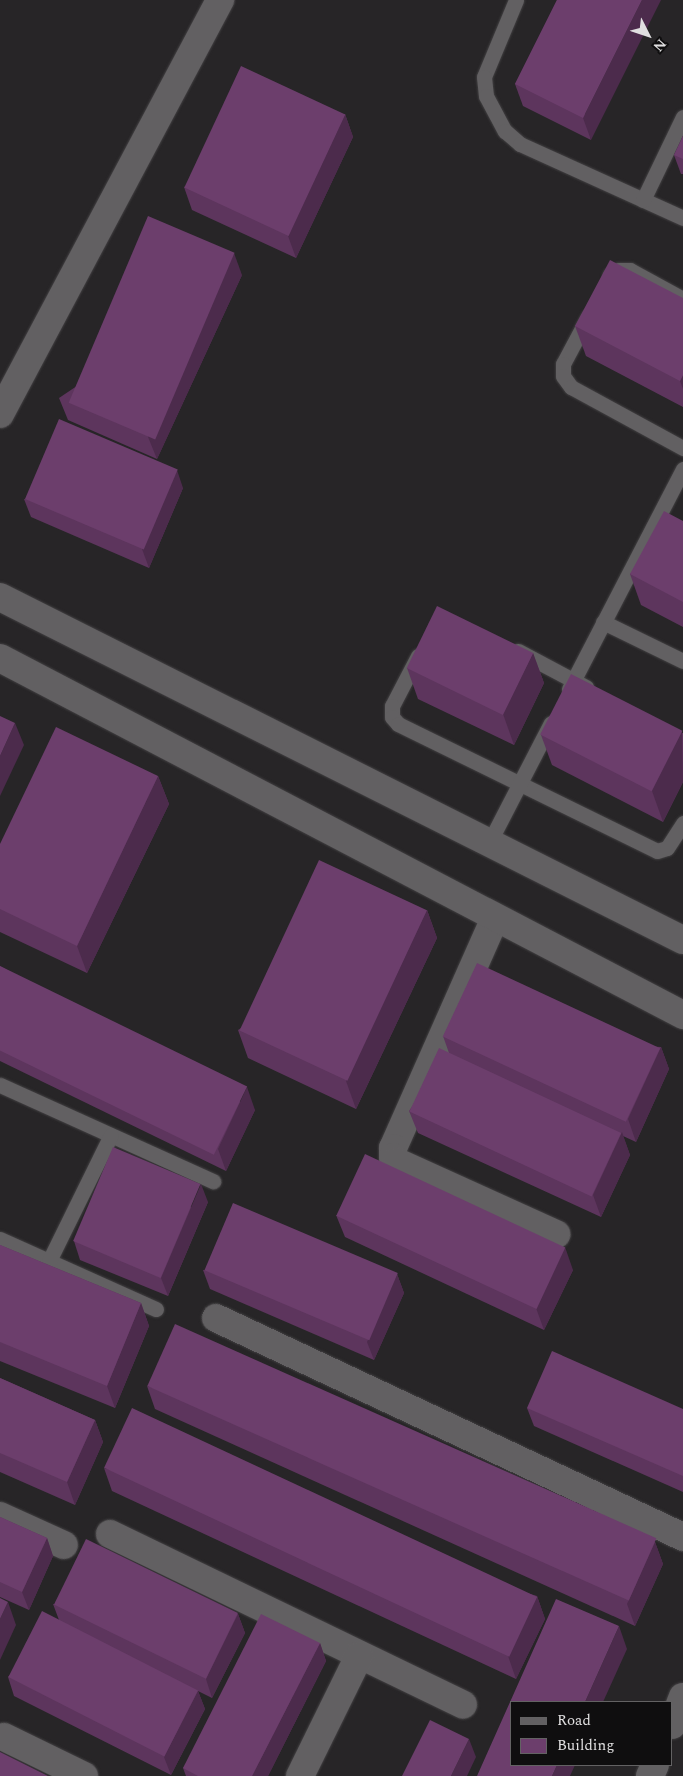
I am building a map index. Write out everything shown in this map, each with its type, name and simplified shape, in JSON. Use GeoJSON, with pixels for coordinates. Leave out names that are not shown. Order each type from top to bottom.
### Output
{"type":"FeatureCollection","features":[{"type":"Feature","properties":{"kind":"street"},"geometry":{"type":"LineString","coordinates":[[0,414],[220,0]]}},
{"type":"Feature","properties":{"kind":"street"},"geometry":{"type":"LineString","coordinates":[[0,597],[683,940]]}},
{"type":"Feature","properties":{"kind":"street"},"geometry":{"type":"LineString","coordinates":[[0,658],[683,1015]]}},
{"type":"Feature","properties":{"kind":"street"},"geometry":{"type":"LineString","coordinates":[[495,918],[393,1148],[393,1157],[396,1162],[556,1234]]}},
{"type":"Feature","properties":{"kind":"street"},"geometry":{"type":"LineString","coordinates":[[216,1318],[683,1537]]}},
{"type":"Feature","properties":{"kind":"street"},"geometry":{"type":"LineString","coordinates":[[0,1516],[64,1546]]}},
{"type":"Feature","properties":{"kind":"street"},"geometry":{"type":"LineString","coordinates":[[110,1534],[463,1705]]}},
{"type":"Feature","properties":{"kind":"street"},"geometry":{"type":"LineString","coordinates":[[300,1776],[359,1656]]}},
{"type":"Feature","properties":{"kind":"street"},"geometry":{"type":"LineString","coordinates":[[673,1722],[683,1697]]}},
{"type":"Feature","properties":{"kind":"street"},"geometry":{"type":"LineString","coordinates":[[4,1737],[84,1776]]}},
{"type":"Feature","properties":{"kind":"lane"},"geometry":{"type":"LineString","coordinates":[[516,0],[484,77],[486,96],[494,114],[505,131],[520,144],[683,218]]}},
{"type":"Feature","properties":{"kind":"lane"},"geometry":{"type":"LineString","coordinates":[[643,200],[683,118]]}},
{"type":"Feature","properties":{"kind":"lane"},"geometry":{"type":"LineString","coordinates":[[683,299],[630,270],[619,270],[610,275],[564,364],[563,376],[571,388],[683,448]]}},
{"type":"Feature","properties":{"kind":"lane"},"geometry":{"type":"LineString","coordinates":[[489,843],[683,469]]}},
{"type":"Feature","properties":{"kind":"lane"},"geometry":{"type":"LineString","coordinates":[[660,513],[675,521]]}},
{"type":"Feature","properties":{"kind":"lane"},"geometry":{"type":"LineString","coordinates":[[604,622],[683,661]]}},
{"type":"Feature","properties":{"kind":"lane"},"geometry":{"type":"LineString","coordinates":[[427,639],[392,706],[392,717],[398,724],[657,851],[667,848],[683,823]]}},
{"type":"Feature","properties":{"kind":"lane"},"geometry":{"type":"LineString","coordinates":[[505,644],[599,693]]}},
{"type":"Feature","properties":{"kind":"lane"},"geometry":{"type":"LineString","coordinates":[[0,1085],[213,1181]]}},
{"type":"Feature","properties":{"kind":"lane"},"geometry":{"type":"LineString","coordinates":[[49,1261],[111,1135]]}},
{"type":"Feature","properties":{"kind":"lane"},"geometry":{"type":"LineString","coordinates":[[0,1239],[156,1309]]}},
{"type":"Feature","properties":{"kind":"building"},"geometry":{"type":"Polygon","coordinates":[[[557,0],[642,0],[583,118],[515,84],[557,0]]]}},
{"type":"Feature","properties":{"kind":"building"},"geometry":{"type":"Polygon","coordinates":[[[241,66],[345,115],[289,236],[184,187],[241,66]]]}},
{"type":"Feature","properties":{"kind":"building"},"geometry":{"type":"Polygon","coordinates":[[[683,136],[683,159],[674,155],[683,136]]]}},
{"type":"Feature","properties":{"kind":"building"},"geometry":{"type":"Polygon","coordinates":[[[148,216],[235,253],[155,440],[69,403],[148,216]]]}},
{"type":"Feature","properties":{"kind":"building"},"geometry":{"type":"Polygon","coordinates":[[[610,260],[683,298],[683,375],[680,381],[575,326],[610,260]]]}},
{"type":"Feature","properties":{"kind":"building"},"geometry":{"type":"Polygon","coordinates":[[[59,419],[178,469],[144,549],[25,499],[59,419]]]}},
{"type":"Feature","properties":{"kind":"building"},"geometry":{"type":"Polygon","coordinates":[[[664,511],[683,521],[683,602],[630,574],[664,511]]]}},
{"type":"Feature","properties":{"kind":"building"},"geometry":{"type":"Polygon","coordinates":[[[437,606],[533,653],[503,715],[407,668],[437,606]]]}},
{"type":"Feature","properties":{"kind":"building"},"geometry":{"type":"Polygon","coordinates":[[[571,674],[682,731],[652,791],[540,735],[571,674]]]}},
{"type":"Feature","properties":{"kind":"building"},"geometry":{"type":"Polygon","coordinates":[[[0,716],[15,723],[0,756],[0,716]]]}},
{"type":"Feature","properties":{"kind":"building"},"geometry":{"type":"Polygon","coordinates":[[[56,727],[158,776],[77,946],[0,909],[0,844],[56,727]]]}},
{"type":"Feature","properties":{"kind":"building"},"geometry":{"type":"Polygon","coordinates":[[[319,860],[427,910],[347,1081],[240,1030],[319,860]]]}},
{"type":"Feature","properties":{"kind":"building"},"geometry":{"type":"Polygon","coordinates":[[[477,963],[660,1048],[626,1122],[443,1036],[477,963]]]}},
{"type":"Feature","properties":{"kind":"building"},"geometry":{"type":"Polygon","coordinates":[[[0,966],[247,1087],[214,1155],[0,1051],[0,966]]]}},
{"type":"Feature","properties":{"kind":"building"},"geometry":{"type":"Polygon","coordinates":[[[439,1048],[621,1133],[592,1196],[409,1111],[439,1048]]]}},
{"type":"Feature","properties":{"kind":"building"},"geometry":{"type":"Polygon","coordinates":[[[113,1147],[200,1184],[161,1278],[73,1241],[113,1147]]]}},
{"type":"Feature","properties":{"kind":"building"},"geometry":{"type":"Polygon","coordinates":[[[365,1154],[565,1247],[537,1309],[336,1216],[365,1154]]]}},
{"type":"Feature","properties":{"kind":"building"},"geometry":{"type":"Polygon","coordinates":[[[233,1203],[398,1273],[369,1340],[204,1270],[233,1203]]]}},
{"type":"Feature","properties":{"kind":"building"},"geometry":{"type":"Polygon","coordinates":[[[0,1245],[141,1303],[107,1386],[0,1342],[0,1245]]]}},
{"type":"Feature","properties":{"kind":"building"},"geometry":{"type":"Polygon","coordinates":[[[175,1324],[656,1538],[629,1600],[147,1386],[175,1324]]]}},
{"type":"Feature","properties":{"kind":"building"},"geometry":{"type":"Polygon","coordinates":[[[552,1351],[683,1409],[683,1476],[527,1408],[552,1351]]]}},
{"type":"Feature","properties":{"kind":"building"},"geometry":{"type":"Polygon","coordinates":[[[0,1378],[95,1420],[67,1482],[0,1453],[0,1378]]]}},
{"type":"Feature","properties":{"kind":"building"},"geometry":{"type":"Polygon","coordinates":[[[132,1408],[537,1597],[509,1657],[104,1468],[132,1408]]]}},
{"type":"Feature","properties":{"kind":"building"},"geometry":{"type":"Polygon","coordinates":[[[0,1517],[47,1538],[22,1592],[0,1582],[0,1517]]]}},
{"type":"Feature","properties":{"kind":"building"},"geometry":{"type":"Polygon","coordinates":[[[86,1539],[238,1613],[206,1679],[54,1605],[86,1539]]]}},
{"type":"Feature","properties":{"kind":"building"},"geometry":{"type":"Polygon","coordinates":[[[0,1598],[8,1602],[0,1619],[0,1598]]]}},
{"type":"Feature","properties":{"kind":"building"},"geometry":{"type":"Polygon","coordinates":[[[556,1599],[619,1626],[585,1701],[510,1701],[556,1599]]]}},
{"type":"Feature","properties":{"kind":"building"},"geometry":{"type":"Polygon","coordinates":[[[42,1611],[198,1690],[164,1756],[8,1677],[42,1611]]]}},
{"type":"Feature","properties":{"kind":"building"},"geometry":{"type":"Polygon","coordinates":[[[261,1614],[320,1643],[252,1776],[198,1776],[183,1768],[261,1614]]]}},
{"type":"Feature","properties":{"kind":"building"},"geometry":{"type":"Polygon","coordinates":[[[510,1702],[510,1766],[557,1766],[552,1776],[477,1776],[510,1702]]]}},
{"type":"Feature","properties":{"kind":"building"},"geometry":{"type":"Polygon","coordinates":[[[430,1720],[469,1739],[451,1776],[402,1776],[430,1720]]]}},
{"type":"Feature","properties":{"kind":"building"},"geometry":{"type":"Polygon","coordinates":[[[0,1752],[48,1776],[0,1776],[0,1752]]]}}]}
